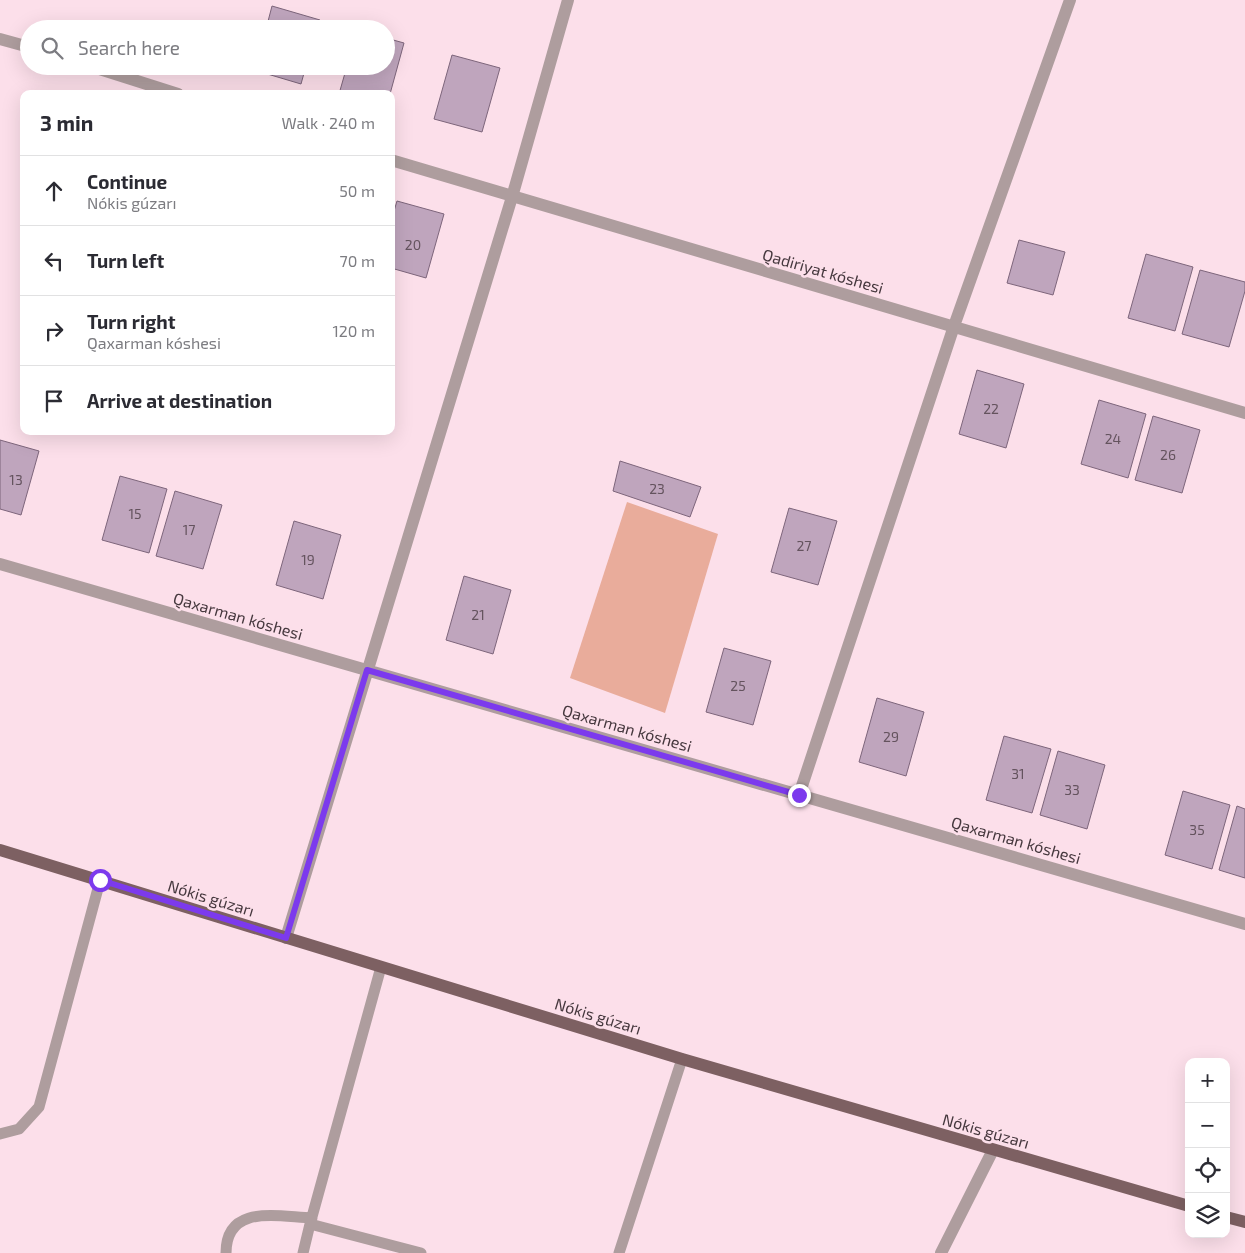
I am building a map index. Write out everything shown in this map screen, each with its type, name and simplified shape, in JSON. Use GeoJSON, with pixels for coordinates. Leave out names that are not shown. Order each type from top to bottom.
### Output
{"type":"FeatureCollection","features":[{"type":"Feature","properties":{"kind":"main road","name":"Nókis gúzarı"},"geometry":{"type":"LineString","coordinates":[[0,850],[682,1058],[1185,1205]]}},
{"type":"Feature","properties":{"kind":"main road"},"geometry":{"type":"LineString","coordinates":[[1230,1218],[1245,1222]]}},
{"type":"Feature","properties":{"kind":"street"},"geometry":{"type":"LineString","coordinates":[[286,938],[512,197],[568,0]]}},
{"type":"Feature","properties":{"kind":"street"},"geometry":{"type":"LineString","coordinates":[[799,795],[954,326],[1070,0]]}},
{"type":"Feature","properties":{"kind":"street"},"geometry":{"type":"LineString","coordinates":[[0,38],[20,44]]}},
{"type":"Feature","properties":{"kind":"street"},"geometry":{"type":"LineString","coordinates":[[118,75],[165,90]]}},
{"type":"Feature","properties":{"kind":"street","name":"Qadiriyat kóshesi"},"geometry":{"type":"LineString","coordinates":[[395,161],[1245,414]]}},
{"type":"Feature","properties":{"kind":"street","name":"Qaxarman kóshesi"},"geometry":{"type":"LineString","coordinates":[[0,564],[1245,924]]}},
{"type":"Feature","properties":{"kind":"street"},"geometry":{"type":"LineString","coordinates":[[941,1253],[993,1150]]}},
{"type":"Feature","properties":{"kind":"lane"},"geometry":{"type":"LineString","coordinates":[[0,1134],[19,1129],[40,1107],[100,880]]}},
{"type":"Feature","properties":{"kind":"lane"},"geometry":{"type":"LineString","coordinates":[[303,1253],[380,967]]}},
{"type":"Feature","properties":{"kind":"lane"},"geometry":{"type":"LineString","coordinates":[[620,1253],[682,1058]]}},
{"type":"Feature","properties":{"kind":"lane"},"geometry":{"type":"LineString","coordinates":[[226,1253],[230,1233],[241,1219],[256,1215],[311,1221],[421,1253]]}},
{"type":"Feature","properties":{"kind":"shaded area"},"geometry":{"type":"Polygon","coordinates":[[[627,502],[718,534],[665,713],[570,678],[627,502]]]}},
{"type":"Feature","properties":{"kind":"building"},"geometry":{"type":"Polygon","coordinates":[[[272,6],[320,20],[268,20],[272,6]]]}},
{"type":"Feature","properties":{"kind":"building"},"geometry":{"type":"Polygon","coordinates":[[[395,40],[404,43],[391,90],[340,90],[344,75],[395,75],[395,40]]]}},
{"type":"Feature","properties":{"kind":"building"},"geometry":{"type":"Polygon","coordinates":[[[452,55],[500,68],[482,132],[434,119],[452,55]]]}},
{"type":"Feature","properties":{"kind":"building"},"geometry":{"type":"Polygon","coordinates":[[[271,75],[304,75],[301,84],[271,75]]]}},
{"type":"Feature","properties":{"kind":"building"},"geometry":{"type":"Polygon","coordinates":[[[397,201],[444,214],[426,278],[395,269],[395,208],[397,201]]]}},
{"type":"Feature","properties":{"kind":"building"},"geometry":{"type":"Polygon","coordinates":[[[1019,240],[1065,252],[1053,295],[1007,283],[1019,240]]]}},
{"type":"Feature","properties":{"kind":"building"},"geometry":{"type":"Polygon","coordinates":[[[1146,254],[1193,267],[1175,331],[1128,318],[1146,254]]]}},
{"type":"Feature","properties":{"kind":"building"},"geometry":{"type":"Polygon","coordinates":[[[1200,270],[1245,282],[1245,291],[1229,347],[1182,334],[1200,270]]]}},
{"type":"Feature","properties":{"kind":"building"},"geometry":{"type":"Polygon","coordinates":[[[977,370],[1024,384],[1006,448],[959,434],[977,370]]]}},
{"type":"Feature","properties":{"kind":"building"},"geometry":{"type":"Polygon","coordinates":[[[1099,400],[1146,414],[1128,478],[1081,464],[1099,400]]]}},
{"type":"Feature","properties":{"kind":"building"},"geometry":{"type":"Polygon","coordinates":[[[1153,416],[1200,430],[1182,493],[1135,480],[1153,416]]]}},
{"type":"Feature","properties":{"kind":"building"},"geometry":{"type":"Polygon","coordinates":[[[0,440],[39,451],[21,515],[0,509],[0,440]]]}},
{"type":"Feature","properties":{"kind":"building"},"geometry":{"type":"Polygon","coordinates":[[[620,461],[701,487],[690,517],[613,491],[620,461]]]}},
{"type":"Feature","properties":{"kind":"building"},"geometry":{"type":"Polygon","coordinates":[[[120,476],[167,489],[149,553],[102,540],[120,476]]]}},
{"type":"Feature","properties":{"kind":"building"},"geometry":{"type":"Polygon","coordinates":[[[175,491],[222,505],[203,569],[156,556],[175,491]]]}},
{"type":"Feature","properties":{"kind":"building"},"geometry":{"type":"Polygon","coordinates":[[[789,508],[837,521],[818,585],[771,572],[789,508]]]}},
{"type":"Feature","properties":{"kind":"building"},"geometry":{"type":"Polygon","coordinates":[[[294,521],[341,535],[323,599],[276,585],[294,521]]]}},
{"type":"Feature","properties":{"kind":"building"},"geometry":{"type":"Polygon","coordinates":[[[464,576],[511,590],[493,654],[446,640],[464,576]]]}},
{"type":"Feature","properties":{"kind":"building"},"geometry":{"type":"Polygon","coordinates":[[[724,648],[771,661],[753,725],[706,712],[724,648]]]}},
{"type":"Feature","properties":{"kind":"building"},"geometry":{"type":"Polygon","coordinates":[[[877,698],[924,712],[906,776],[859,762],[877,698]]]}},
{"type":"Feature","properties":{"kind":"building"},"geometry":{"type":"Polygon","coordinates":[[[1004,736],[1051,749],[1032,813],[986,800],[1004,736]]]}},
{"type":"Feature","properties":{"kind":"building"},"geometry":{"type":"Polygon","coordinates":[[[1058,751],[1105,765],[1087,829],[1040,815],[1058,751]]]}},
{"type":"Feature","properties":{"kind":"building"},"geometry":{"type":"Polygon","coordinates":[[[1183,791],[1230,805],[1212,869],[1165,855],[1183,791]]]}},
{"type":"Feature","properties":{"kind":"building"},"geometry":{"type":"Polygon","coordinates":[[[1237,806],[1245,809],[1245,878],[1219,870],[1237,806]]]}},
{"type":"Feature","properties":{"kind":"route"},"geometry":{"type":"LineString","coordinates":[[100,880],[286,938],[367,670],[799,795]]}}]}
